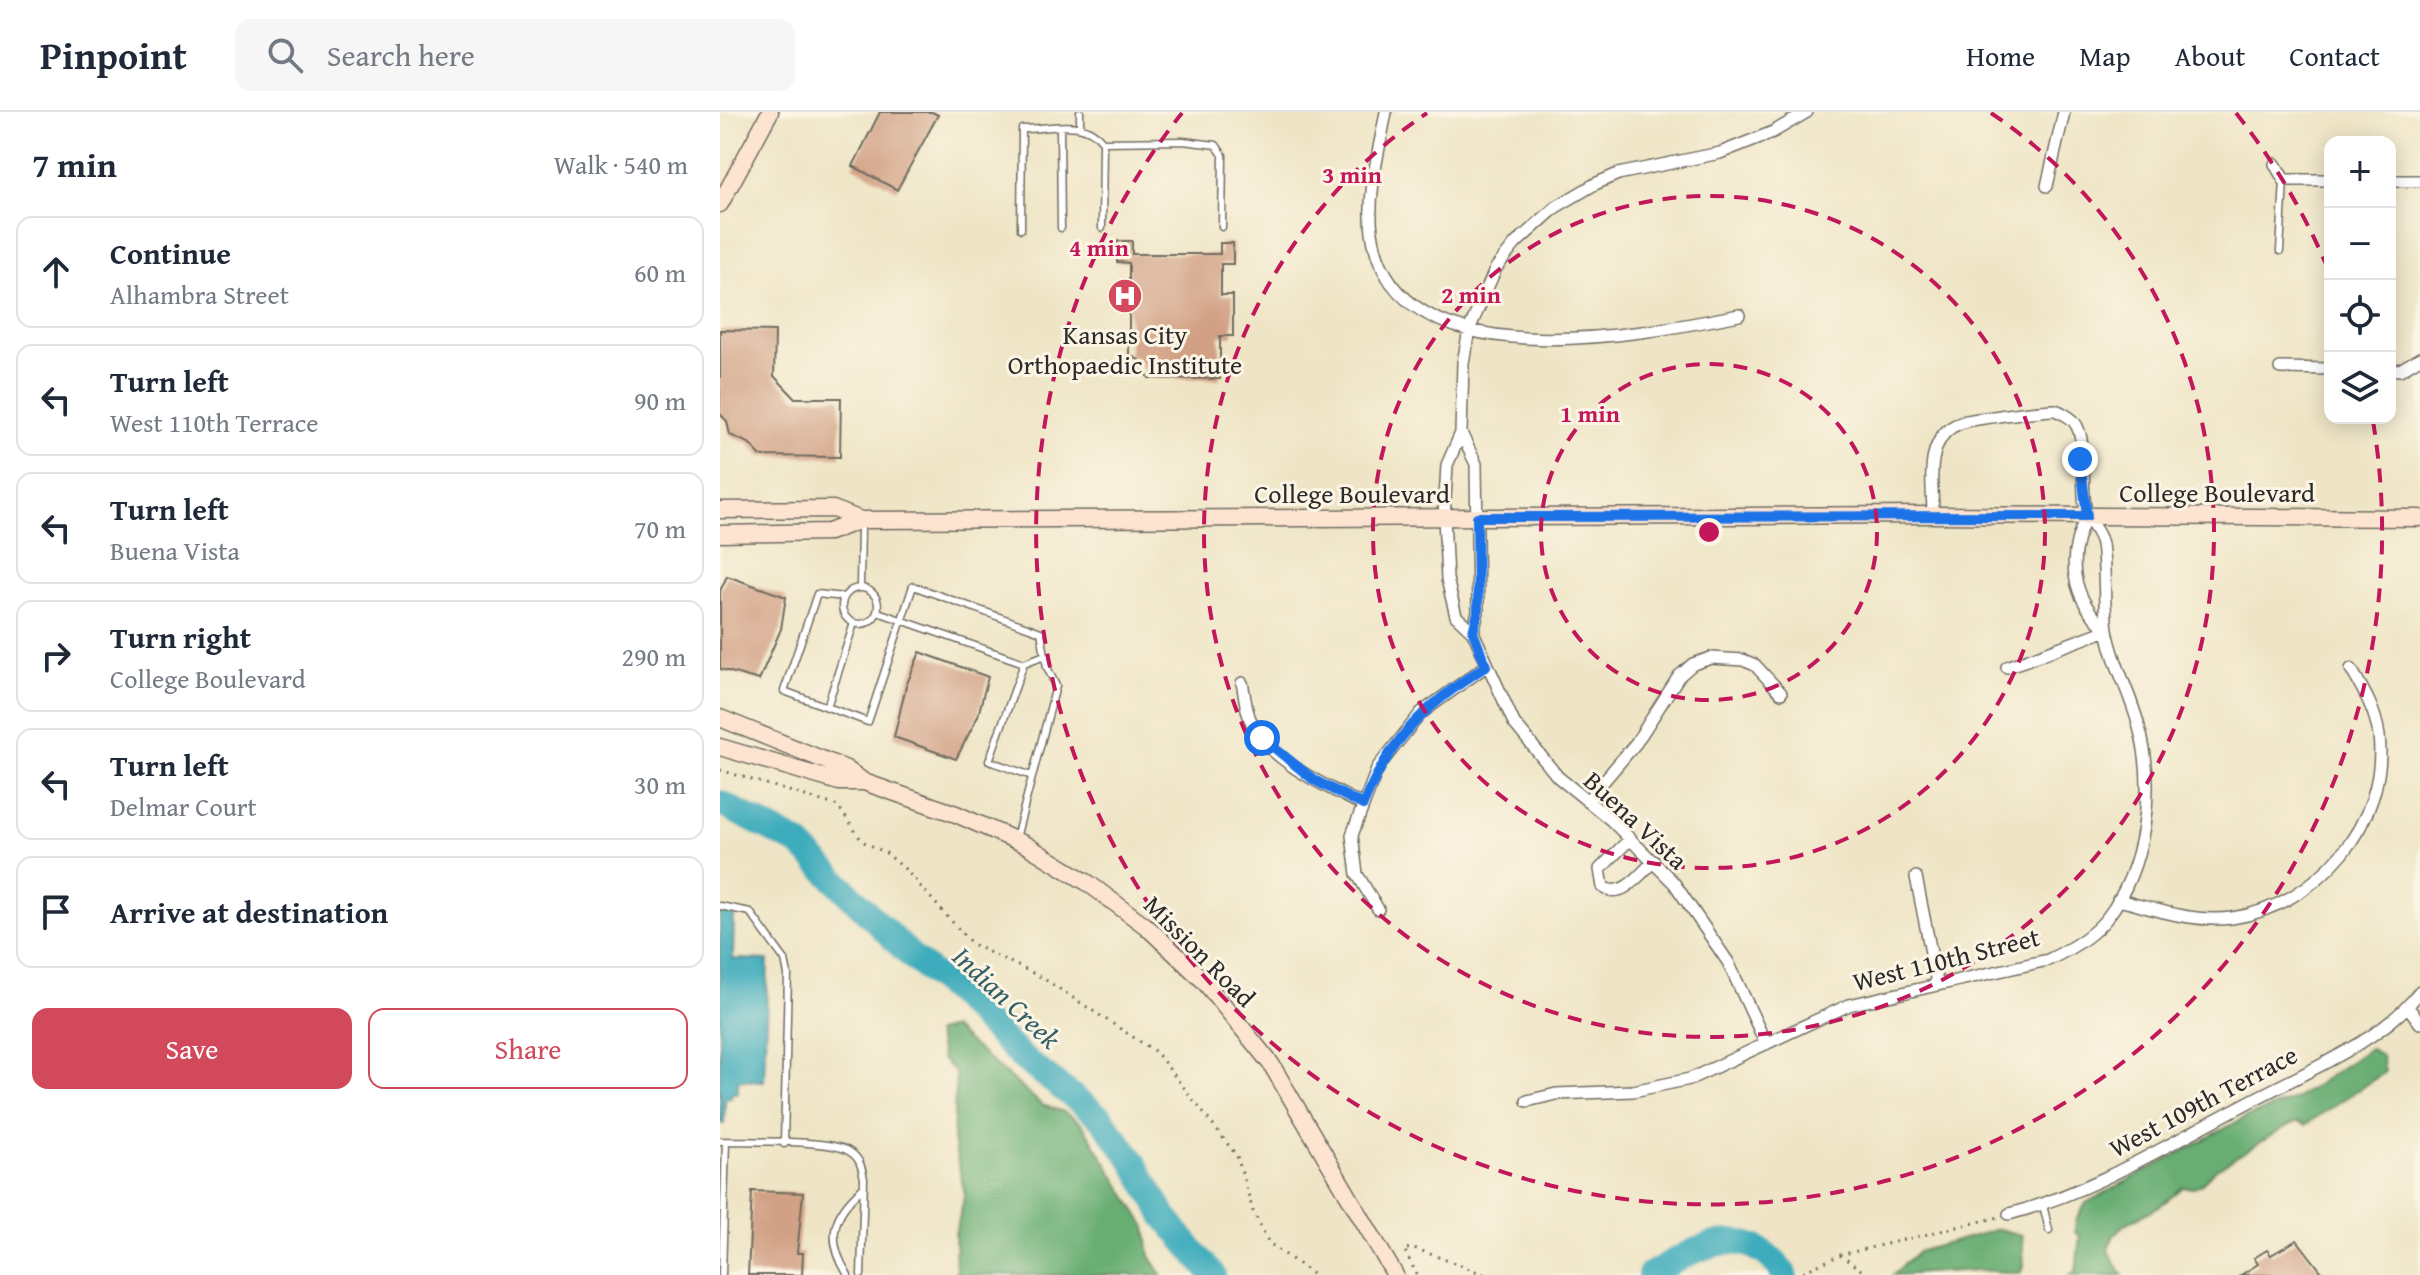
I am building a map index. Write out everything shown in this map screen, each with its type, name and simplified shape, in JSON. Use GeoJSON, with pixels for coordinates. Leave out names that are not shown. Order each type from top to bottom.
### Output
{"type":"FeatureCollection","features":[{"type":"Feature","properties":{"kind":"main road"},"geometry":{"type":"LineString","coordinates":[[721,199],[770,112]]}},
{"type":"Feature","properties":{"kind":"main road","name":"College Boulevard"},"geometry":{"type":"LineString","coordinates":[[720,510],[833,509],[861,520]]}},
{"type":"Feature","properties":{"kind":"main road","name":"College Boulevard"},"geometry":{"type":"LineString","coordinates":[[720,534],[829,532],[861,520],[1933,515],[2420,518]]}},
{"type":"Feature","properties":{"kind":"main road","name":"Mission Road"},"geometry":{"type":"LineString","coordinates":[[720,718],[846,769],[864,782],[956,814],[1015,841],[1088,883],[1135,918],[1204,981],[1271,1064],[1394,1275]]}},
{"type":"Feature","properties":{"kind":"main road","name":"Mission Road"},"geometry":{"type":"LineString","coordinates":[[720,747],[839,782],[864,782]]}},
{"type":"Feature","properties":{"kind":"street"},"geometry":{"type":"LineString","coordinates":[[1386,112],[1371,212],[1377,250],[1395,289],[1411,304],[1469,330],[1597,337],[1739,315]]}},
{"type":"Feature","properties":{"kind":"street"},"geometry":{"type":"LineString","coordinates":[[1461,433],[1463,363],[1469,330],[1496,268],[1536,223],[1576,193],[1618,174],[1720,153],[1773,132],[1807,112]]}},
{"type":"Feature","properties":{"kind":"street"},"geometry":{"type":"LineString","coordinates":[[2047,186],[2064,112]]}},
{"type":"Feature","properties":{"kind":"street"},"geometry":{"type":"LineString","coordinates":[[2275,164],[2284,180],[2324,180]]}},
{"type":"Feature","properties":{"kind":"street"},"geometry":{"type":"LineString","coordinates":[[2396,181],[2420,181]]}},
{"type":"Feature","properties":{"kind":"street"},"geometry":{"type":"LineString","coordinates":[[2396,370],[2420,358]]}},
{"type":"Feature","properties":{"kind":"street"},"geometry":{"type":"LineString","coordinates":[[2280,368],[2324,369]]}},
{"type":"Feature","properties":{"kind":"street"},"geometry":{"type":"LineString","coordinates":[[1933,515],[1933,457],[1941,437],[1951,427],[1968,420],[2006,417],[2035,410],[2057,410],[2074,420],[2082,437],[2081,488],[2087,516],[2102,541],[2107,630]]}},
{"type":"Feature","properties":{"kind":"street","name":"Buena Vista"},"geometry":{"type":"LineString","coordinates":[[1461,433],[1476,464],[1478,612],[1473,632]]}},
{"type":"Feature","properties":{"kind":"street","name":"Buena Vista"},"geometry":{"type":"LineString","coordinates":[[1461,433],[1447,465],[1444,517],[1447,579],[1456,616],[1473,632],[1514,723],[1533,750],[1654,861],[1704,924],[1728,962],[1766,1044]]}},
{"type":"Feature","properties":{"kind":"street"},"geometry":{"type":"LineString","coordinates":[[2087,516],[2074,541],[2080,596],[2088,613],[2107,630]]}},
{"type":"Feature","properties":{"kind":"street"},"geometry":{"type":"LineString","coordinates":[[2007,667],[2107,630]]}},
{"type":"Feature","properties":{"kind":"street","name":"West 110th Street"},"geometry":{"type":"LineString","coordinates":[[1527,1101],[1556,1094],[1663,1086],[1718,1069],[1808,1021],[1849,1005],[2048,960],[2097,928],[2118,900],[2138,854],[2147,784],[2140,728],[2107,630]]}},
{"type":"Feature","properties":{"kind":"street"},"geometry":{"type":"LineString","coordinates":[[1587,801],[1636,743],[1679,676],[1693,664],[1711,658],[1743,660],[1755,665],[1781,693]]}},
{"type":"Feature","properties":{"kind":"street"},"geometry":{"type":"LineString","coordinates":[[1378,909],[1357,874],[1352,835],[1378,767],[1393,744],[1421,713],[1486,666]]}},
{"type":"Feature","properties":{"kind":"street"},"geometry":{"type":"LineString","coordinates":[[2118,900],[2178,917],[2232,918],[2279,903],[2328,870],[2347,848],[2364,819],[2378,764],[2379,737],[2374,713],[2351,669]]}},
{"type":"Feature","properties":{"kind":"street"},"geometry":{"type":"LineString","coordinates":[[1242,683],[1251,722],[1273,749],[1314,780],[1363,805]]}},
{"type":"Feature","properties":{"kind":"street"},"geometry":{"type":"LineString","coordinates":[[1630,839],[1600,869],[1603,887],[1614,892],[1622,890],[1654,861]]}},
{"type":"Feature","properties":{"kind":"street"},"geometry":{"type":"LineString","coordinates":[[1916,877],[1937,983]]}},
{"type":"Feature","properties":{"kind":"street","name":"West 109th Terrace"},"geometry":{"type":"LineString","coordinates":[[2009,1214],[2043,1205],[2102,1179],[2348,1049],[2408,1007],[2420,991]]}},
{"type":"Feature","properties":{"kind":"street"},"geometry":{"type":"LineString","coordinates":[[2408,1007],[2420,1023]]}},
{"type":"Feature","properties":{"kind":"lane"},"geometry":{"type":"LineString","coordinates":[[1080,112],[1080,125]]}},
{"type":"Feature","properties":{"kind":"lane"},"geometry":{"type":"LineString","coordinates":[[1021,229],[1022,129],[1060,129],[1080,125],[1090,128],[1103,142],[1102,228]]}},
{"type":"Feature","properties":{"kind":"lane"},"geometry":{"type":"LineString","coordinates":[[1060,129],[1061,228]]}},
{"type":"Feature","properties":{"kind":"lane"},"geometry":{"type":"LineString","coordinates":[[1103,142],[1183,141],[1216,145],[1223,155],[1222,227]]}},
{"type":"Feature","properties":{"kind":"lane"},"geometry":{"type":"LineString","coordinates":[[2280,251],[2284,180]]}},
{"type":"Feature","properties":{"kind":"lane"},"geometry":{"type":"LineString","coordinates":[[860,587],[861,520]]}},
{"type":"Feature","properties":{"kind":"lane"},"geometry":{"type":"LineString","coordinates":[[860,587],[844,597],[817,594],[784,691],[868,722],[913,586],[1041,632],[1056,686],[1015,841]]}},
{"type":"Feature","properties":{"kind":"lane"},"geometry":{"type":"LineString","coordinates":[[860,587],[876,595],[878,612]]}},
{"type":"Feature","properties":{"kind":"lane"},"geometry":{"type":"LineString","coordinates":[[844,597],[844,615],[854,623],[865,624],[878,612]]}},
{"type":"Feature","properties":{"kind":"lane"},"geometry":{"type":"LineString","coordinates":[[878,612],[1024,663],[1045,655]]}},
{"type":"Feature","properties":{"kind":"lane"},"geometry":{"type":"LineString","coordinates":[[827,707],[854,623]]}},
{"type":"Feature","properties":{"kind":"lane"},"geometry":{"type":"LineString","coordinates":[[1024,663],[989,761],[1032,776]]}},
{"type":"Feature","properties":{"kind":"lane"},"geometry":{"type":"LineString","coordinates":[[720,906],[750,912],[785,960],[788,975],[784,1144]]}},
{"type":"Feature","properties":{"kind":"lane"},"geometry":{"type":"LineString","coordinates":[[722,1275],[723,1142],[842,1147],[852,1153],[861,1164],[864,1188],[861,1275]]}},
{"type":"Feature","properties":{"kind":"lane"},"geometry":{"type":"LineString","coordinates":[[848,1275],[836,1253],[834,1235],[840,1213],[864,1188]]}},
{"type":"Feature","properties":{"kind":"lane"},"geometry":{"type":"LineString","coordinates":[[2043,1205],[2049,1230]]}},
{"type":"Feature","properties":{"kind":"path"},"geometry":{"type":"LineString","coordinates":[[720,770],[838,806],[862,841],[886,853],[904,868],[972,944],[1041,977],[1156,1052],[1237,1156],[1253,1211],[1269,1243],[1314,1275]]}},
{"type":"Feature","properties":{"kind":"path"},"geometry":{"type":"LineString","coordinates":[[1796,1275],[1840,1255],[2009,1214]]}},
{"type":"Feature","properties":{"kind":"path"},"geometry":{"type":"LineString","coordinates":[[1417,1275],[1404,1249],[1414,1248],[1486,1275]]}},
{"type":"Feature","properties":{"kind":"path"},"geometry":{"type":"LineString","coordinates":[[1840,1255],[1868,1275]]}},
{"type":"Feature","properties":{"kind":"green space"},"geometry":{"type":"Polygon","coordinates":[[[952,1028],[1042,1105],[1064,1112],[1082,1124],[1146,1227],[1150,1256],[1162,1275],[956,1275],[955,1234],[965,1195],[953,1140],[956,1074],[942,1059],[936,1032],[952,1028]]]}},
{"type":"Feature","properties":{"kind":"green space"},"geometry":{"type":"Polygon","coordinates":[[[2370,1048],[2382,1056],[2385,1072],[2305,1125],[2297,1122],[2289,1125],[2215,1170],[2202,1183],[2193,1188],[2183,1187],[2161,1205],[2122,1227],[2108,1251],[2123,1275],[2069,1275],[2076,1271],[2080,1236],[2075,1232],[2076,1221],[2086,1203],[2244,1118],[2297,1098],[2370,1048]]]}},
{"type":"Feature","properties":{"kind":"green space"},"geometry":{"type":"Polygon","coordinates":[[[1998,1229],[2022,1235],[2024,1266],[2020,1273],[1978,1270],[1892,1275],[1918,1252],[1998,1229]]]}},
{"type":"Feature","properties":{"kind":"water"},"geometry":{"type":"Polygon","coordinates":[[[720,912],[734,912],[733,959],[768,960],[764,1081],[738,1080],[738,1093],[731,1093],[731,1098],[725,1099],[724,1124],[720,1123],[720,912]]]}},
{"type":"Feature","properties":{"kind":"building"},"geometry":{"type":"Polygon","coordinates":[[[880,112],[932,112],[938,115],[897,190],[853,166],[880,112]]]}},
{"type":"Feature","properties":{"kind":"building"},"geometry":{"type":"Polygon","coordinates":[[[1118,241],[1132,241],[1132,254],[1220,254],[1220,243],[1233,243],[1233,264],[1221,264],[1221,295],[1233,295],[1233,336],[1220,336],[1220,379],[1149,378],[1139,360],[1129,355],[1129,263],[1117,262],[1118,241]]]}},
{"type":"Feature","properties":{"kind":"building"},"geometry":{"type":"Polygon","coordinates":[[[720,330],[775,331],[774,376],[795,398],[841,398],[840,457],[761,456],[749,443],[730,435],[727,421],[720,414],[720,330]]]}},
{"type":"Feature","properties":{"kind":"building"},"geometry":{"type":"Polygon","coordinates":[[[727,576],[786,597],[781,629],[759,680],[720,669],[720,591],[727,576]]]}},
{"type":"Feature","properties":{"kind":"building"},"geometry":{"type":"Polygon","coordinates":[[[920,652],[988,677],[978,716],[956,759],[894,737],[906,686],[920,652]]]}},
{"type":"Feature","properties":{"kind":"building"},"geometry":{"type":"Polygon","coordinates":[[[752,1191],[803,1193],[797,1253],[803,1253],[802,1275],[748,1275],[752,1191]]]}},
{"type":"Feature","properties":{"kind":"building"},"geometry":{"type":"Polygon","coordinates":[[[2297,1240],[2324,1275],[2241,1275],[2258,1264],[2254,1258],[2267,1250],[2271,1255],[2297,1240]]]}},
{"type":"Feature","properties":{"kind":"waterway","name":"Indian Creek"},"geometry":{"type":"LineString","coordinates":[[720,803],[799,844],[910,955],[961,998],[1022,1058],[1101,1118],[1133,1161],[1165,1217],[1213,1275]]}},
{"type":"Feature","properties":{"kind":"waterway","name":"Indian Creek"},"geometry":{"type":"LineString","coordinates":[[1650,1275],[1685,1255],[1720,1243],[1754,1247],[1770,1257],[1785,1275]]}},
{"type":"Feature","properties":{"kind":"place","name":"Kansas City Orthopaedic Institute"},"geometry":{"type":"Point","coordinates":[1125,296]}},
{"type":"Feature","properties":{"kind":"route"},"geometry":{"type":"LineString","coordinates":[[1262,738],[1284,759],[1314,780],[1363,805],[1378,767],[1393,744],[1421,713],[1486,666],[1473,632],[1478,612],[1477,517],[2087,516],[2081,488],[2080,459]]}}]}
